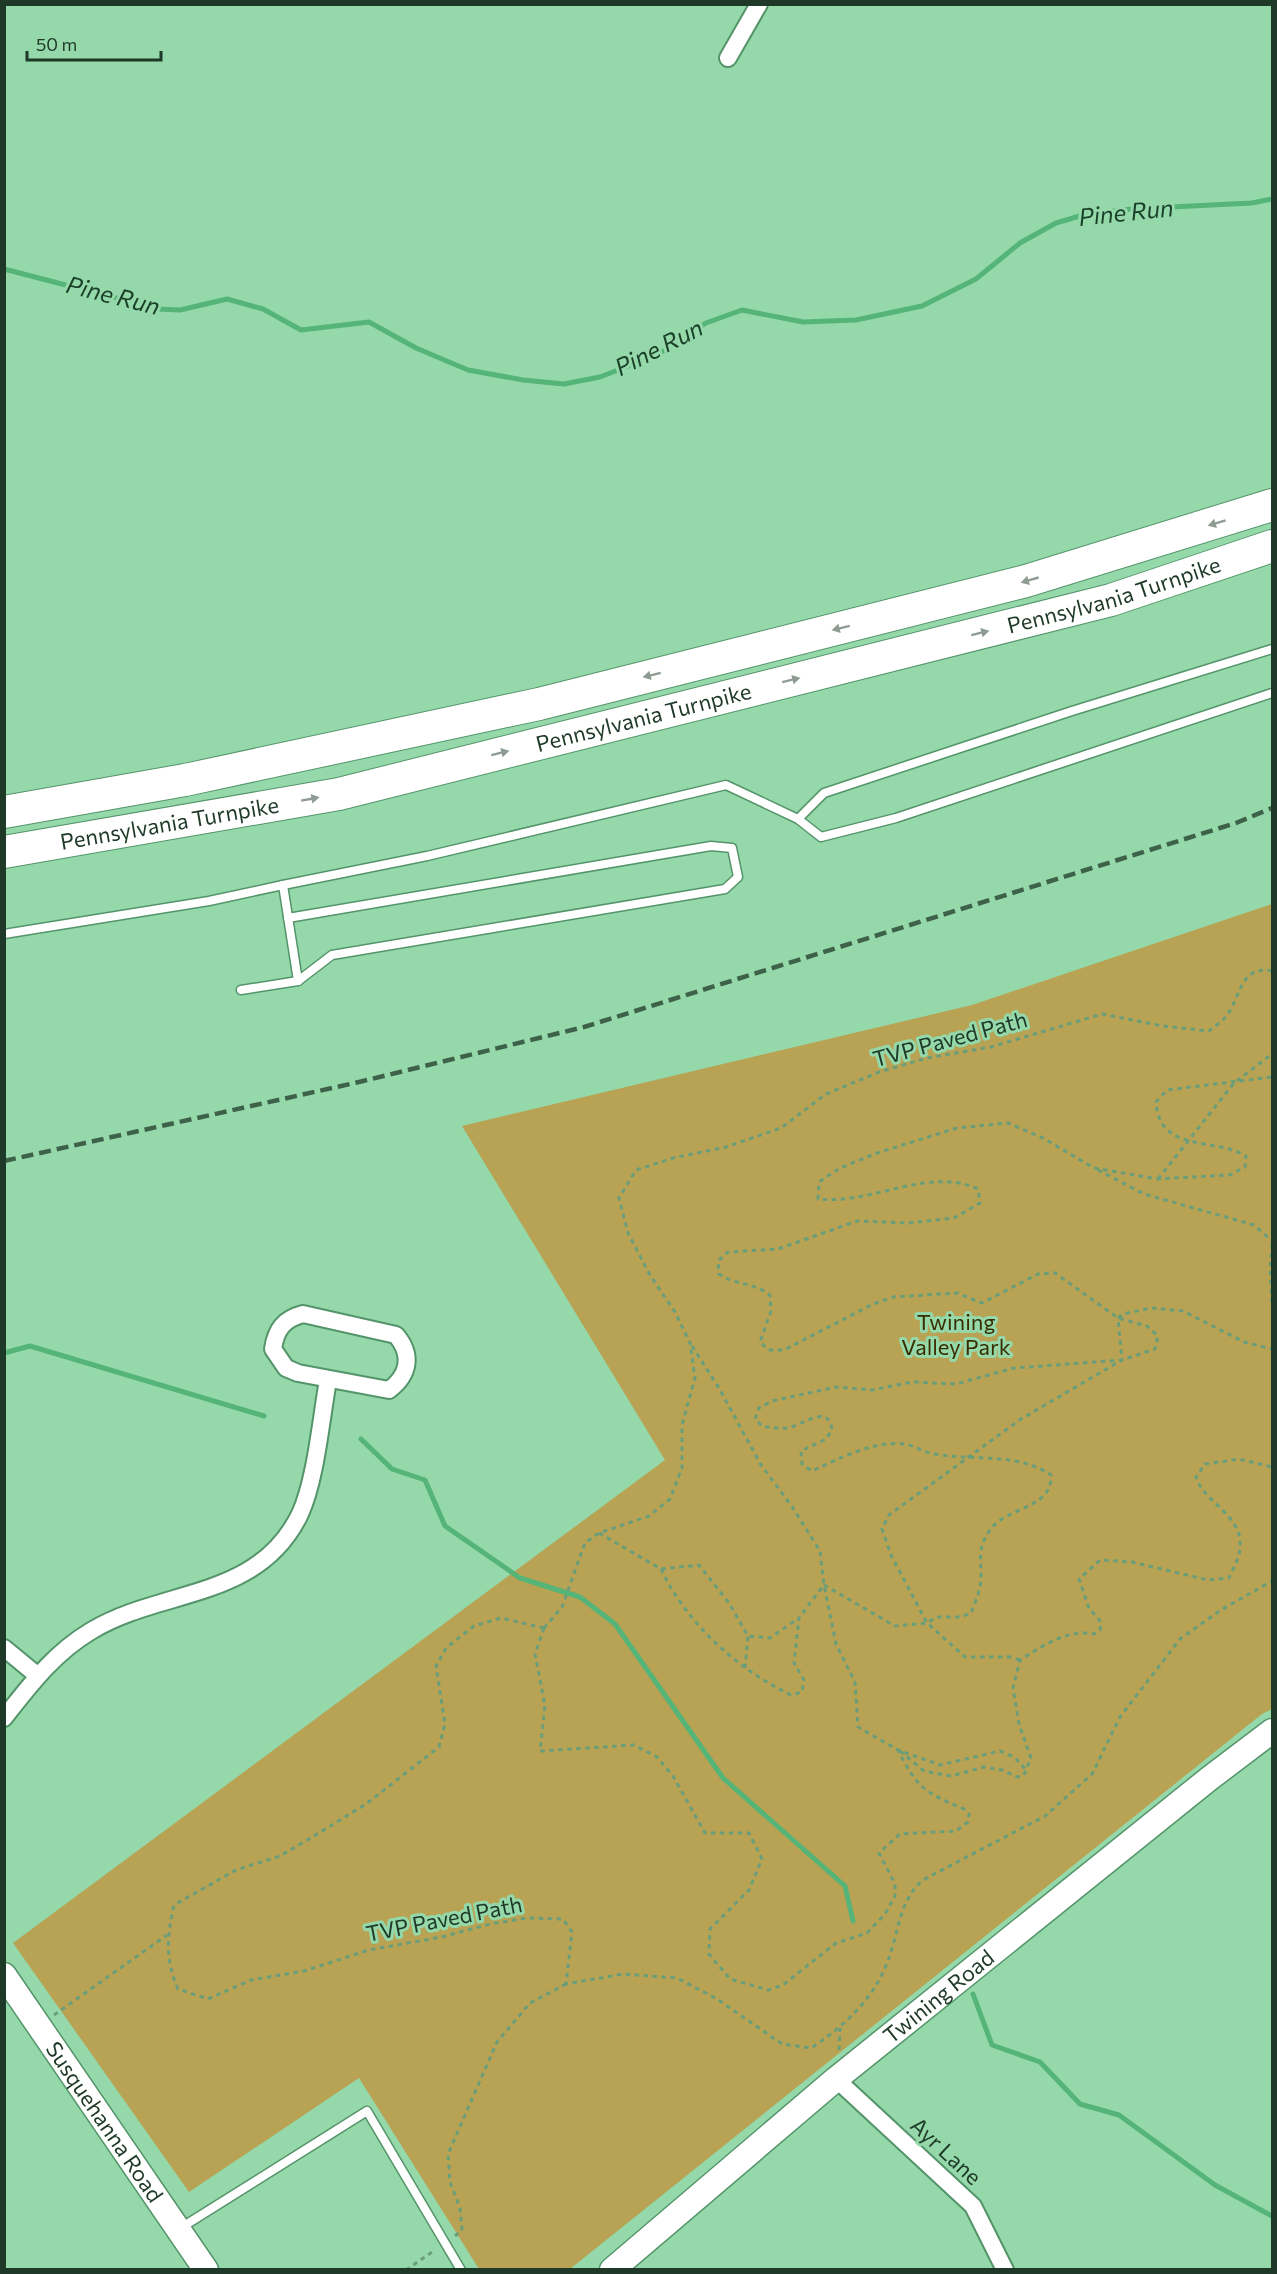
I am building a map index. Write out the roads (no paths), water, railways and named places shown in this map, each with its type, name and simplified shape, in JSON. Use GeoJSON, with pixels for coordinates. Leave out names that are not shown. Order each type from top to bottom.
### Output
{"type":"FeatureCollection","features":[{"type":"Feature","properties":{"kind":"highway","name":"Pennsylvania Turnpike"},"geometry":{"type":"LineString","coordinates":[[4,812],[185,780],[539,704],[1026,581],[1272,505]]}},
{"type":"Feature","properties":{"kind":"highway","name":"Pennsylvania Turnpike"},"geometry":{"type":"LineString","coordinates":[[4,852],[339,794],[1111,600],[1272,546]]}},
{"type":"Feature","properties":{"kind":"street"},"geometry":{"type":"LineString","coordinates":[[728,58],[759,4]]}},
{"type":"Feature","properties":{"kind":"street"},"geometry":{"type":"LineString","coordinates":[[303,1314],[384,1331],[396,1335],[404,1345],[407,1357],[405,1372],[400,1382],[388,1390],[328,1380],[286,1368],[277,1358],[273,1349],[275,1337],[289,1317],[303,1314]]}},
{"type":"Feature","properties":{"kind":"street"},"geometry":{"type":"LineString","coordinates":[[4,1718],[52,1660],[91,1631],[126,1613],[210,1590],[255,1567],[274,1551],[292,1528],[306,1496],[328,1380]]}},
{"type":"Feature","properties":{"kind":"street"},"geometry":{"type":"LineString","coordinates":[[4,1648],[38,1676]]}},
{"type":"Feature","properties":{"kind":"street","name":"Twining Road"},"geometry":{"type":"LineString","coordinates":[[612,2270],[837,2079],[1210,1778],[1272,1731]]}},
{"type":"Feature","properties":{"kind":"street","name":"Susquehanna Road"},"geometry":{"type":"LineString","coordinates":[[4,1975],[206,2270]]}},
{"type":"Feature","properties":{"kind":"street","name":"Ayr Lane"},"geometry":{"type":"LineString","coordinates":[[837,2079],[973,2206],[1005,2270]]}},
{"type":"Feature","properties":{"kind":"lane"},"geometry":{"type":"LineString","coordinates":[[798,819],[824,793],[1072,711],[1272,649]]}},
{"type":"Feature","properties":{"kind":"lane"},"geometry":{"type":"LineString","coordinates":[[4,933],[209,901],[427,856],[726,785],[798,819],[820,837],[896,818],[1272,693]]}},
{"type":"Feature","properties":{"kind":"lane"},"geometry":{"type":"LineString","coordinates":[[241,990],[298,981],[332,955],[726,889],[738,877],[732,848],[711,846],[288,918]]}},
{"type":"Feature","properties":{"kind":"lane"},"geometry":{"type":"LineString","coordinates":[[283,885],[298,981]]}},
{"type":"Feature","properties":{"kind":"lane"},"geometry":{"type":"LineString","coordinates":[[179,2229],[367,2111],[461,2270]]}},
{"type":"Feature","properties":{"kind":"waterway","name":"Pine Run"},"geometry":{"type":"LineString","coordinates":[[4,269],[158,309],[180,310],[227,299],[263,309],[301,330],[369,322],[416,348],[468,370],[523,380],[564,384],[600,377],[657,355],[706,323],[742,310],[803,322],[856,320],[922,306],[976,279],[1020,243],[1056,223],[1083,215],[1131,209],[1252,203],[1272,199]]}},
{"type":"Feature","properties":{"kind":"waterway"},"geometry":{"type":"LineString","coordinates":[[4,1353],[30,1346],[264,1416]]}},
{"type":"Feature","properties":{"kind":"waterway"},"geometry":{"type":"LineString","coordinates":[[361,1439],[392,1469],[425,1480],[445,1526],[520,1578],[580,1597],[615,1624],[723,1778],[845,1886],[853,1921]]}},
{"type":"Feature","properties":{"kind":"waterway"},"geometry":{"type":"LineString","coordinates":[[973,1994],[992,2045],[1040,2062],[1080,2104],[1119,2115],[1215,2185],[1272,2216]]}},
{"type":"Feature","properties":{"kind":"railway"},"geometry":{"type":"LineString","coordinates":[[4,1161],[359,1082],[584,1027],[1236,823],[1272,808]]}},
{"type":"Feature","properties":{"kind":"park label","name":"Twining Valley Park"},"geometry":{"type":"Point","coordinates":[956,1334]}}]}
